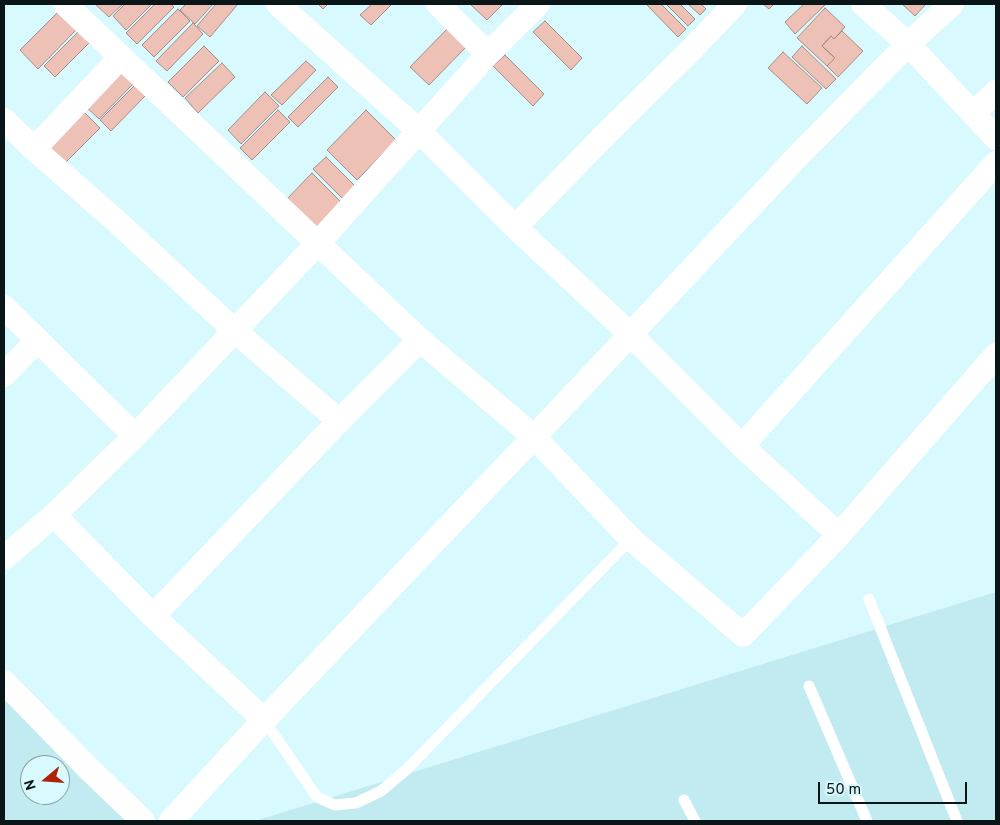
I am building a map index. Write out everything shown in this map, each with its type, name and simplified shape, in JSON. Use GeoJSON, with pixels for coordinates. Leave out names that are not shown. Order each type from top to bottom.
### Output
{"type":"FeatureCollection","features":[{"type":"Feature","properties":{"kind":"street"},"geometry":{"type":"LineString","coordinates":[[65,4],[420,340],[534,437],[630,539],[743,635],[839,535],[996,355]]}},
{"type":"Feature","properties":{"kind":"street"},"geometry":{"type":"LineString","coordinates":[[278,4],[418,130],[515,227],[630,334],[742,446],[839,535]]}},
{"type":"Feature","properties":{"kind":"street"},"geometry":{"type":"LineString","coordinates":[[438,4],[488,54]]}},
{"type":"Feature","properties":{"kind":"street"},"geometry":{"type":"LineString","coordinates":[[4,558],[54,515],[135,436],[318,243],[488,54],[538,4]]}},
{"type":"Feature","properties":{"kind":"street"},"geometry":{"type":"LineString","coordinates":[[515,227],[735,4]]}},
{"type":"Feature","properties":{"kind":"street"},"geometry":{"type":"LineString","coordinates":[[863,4],[908,44],[996,138]]}},
{"type":"Feature","properties":{"kind":"street"},"geometry":{"type":"LineString","coordinates":[[171,821],[264,720],[534,437],[790,164],[908,44],[952,4]]}},
{"type":"Feature","properties":{"kind":"street"},"geometry":{"type":"LineString","coordinates":[[34,149],[121,57]]}},
{"type":"Feature","properties":{"kind":"street"},"geometry":{"type":"LineString","coordinates":[[973,114],[996,92]]}},
{"type":"Feature","properties":{"kind":"street"},"geometry":{"type":"LineString","coordinates":[[4,120],[235,330],[339,421]]}},
{"type":"Feature","properties":{"kind":"street"},"geometry":{"type":"LineString","coordinates":[[742,446],[996,163]]}},
{"type":"Feature","properties":{"kind":"street"},"geometry":{"type":"LineString","coordinates":[[4,307],[135,436]]}},
{"type":"Feature","properties":{"kind":"street"},"geometry":{"type":"LineString","coordinates":[[4,375],[38,340]]}},
{"type":"Feature","properties":{"kind":"street"},"geometry":{"type":"LineString","coordinates":[[153,616],[339,421],[420,340]]}},
{"type":"Feature","properties":{"kind":"street"},"geometry":{"type":"LineString","coordinates":[[54,515],[153,616],[264,720]]}},
{"type":"Feature","properties":{"kind":"street"},"geometry":{"type":"LineString","coordinates":[[4,682],[142,821]]}},
{"type":"Feature","properties":{"kind":"lane"},"geometry":{"type":"LineString","coordinates":[[264,720],[316,798],[335,805],[356,803],[381,791],[406,770],[630,539]]}},
{"type":"Feature","properties":{"kind":"lane"},"geometry":{"type":"LineString","coordinates":[[869,599],[957,821]]}},
{"type":"Feature","properties":{"kind":"lane"},"geometry":{"type":"LineString","coordinates":[[809,686],[867,821]]}},
{"type":"Feature","properties":{"kind":"lane"},"geometry":{"type":"LineString","coordinates":[[684,800],[694,821]]}},
{"type":"Feature","properties":{"kind":"shaded area"},"geometry":{"type":"Polygon","coordinates":[[[996,592],[996,821],[255,821],[996,592]]]}},
{"type":"Feature","properties":{"kind":"shaded area"},"geometry":{"type":"Polygon","coordinates":[[[4,682],[156,821],[4,821],[4,682]]]}},
{"type":"Feature","properties":{"kind":"building"},"geometry":{"type":"Polygon","coordinates":[[[95,4],[123,4],[109,17],[95,4]]]}},
{"type":"Feature","properties":{"kind":"building"},"geometry":{"type":"Polygon","coordinates":[[[125,4],[152,4],[126,30],[113,16],[125,4]]]}},
{"type":"Feature","properties":{"kind":"building"},"geometry":{"type":"Polygon","coordinates":[[[155,4],[171,4],[174,7],[137,44],[126,33],[155,4]]]}},
{"type":"Feature","properties":{"kind":"building"},"geometry":{"type":"Polygon","coordinates":[[[186,4],[213,4],[195,24],[180,10],[186,4]]]}},
{"type":"Feature","properties":{"kind":"building"},"geometry":{"type":"Polygon","coordinates":[[[216,4],[238,4],[210,37],[197,26],[216,4]]]}},
{"type":"Feature","properties":{"kind":"building"},"geometry":{"type":"Polygon","coordinates":[[[318,4],[328,4],[323,9],[318,4]]]}},
{"type":"Feature","properties":{"kind":"building"},"geometry":{"type":"Polygon","coordinates":[[[372,4],[392,4],[371,25],[360,15],[372,4]]]}},
{"type":"Feature","properties":{"kind":"building"},"geometry":{"type":"Polygon","coordinates":[[[470,4],[503,4],[487,20],[470,4]]]}},
{"type":"Feature","properties":{"kind":"building"},"geometry":{"type":"Polygon","coordinates":[[[646,4],[661,4],[686,29],[678,37],[646,4]]]}},
{"type":"Feature","properties":{"kind":"building"},"geometry":{"type":"Polygon","coordinates":[[[666,4],[680,4],[695,19],[688,26],[666,4]]]}},
{"type":"Feature","properties":{"kind":"building"},"geometry":{"type":"Polygon","coordinates":[[[688,4],[701,4],[706,9],[700,15],[688,4]]]}},
{"type":"Feature","properties":{"kind":"building"},"geometry":{"type":"Polygon","coordinates":[[[763,4],[774,4],[769,9],[763,4]]]}},
{"type":"Feature","properties":{"kind":"building"},"geometry":{"type":"Polygon","coordinates":[[[804,4],[825,5],[795,34],[785,22],[804,4]]]}},
{"type":"Feature","properties":{"kind":"building"},"geometry":{"type":"Polygon","coordinates":[[[902,4],[926,4],[915,16],[902,4]]]}},
{"type":"Feature","properties":{"kind":"building"},"geometry":{"type":"Polygon","coordinates":[[[825,8],[845,27],[834,39],[831,36],[822,46],[835,58],[827,66],[797,38],[825,8]]]}},
{"type":"Feature","properties":{"kind":"building"},"geometry":{"type":"Polygon","coordinates":[[[178,9],[190,21],[154,57],[142,45],[178,9]]]}},
{"type":"Feature","properties":{"kind":"building"},"geometry":{"type":"Polygon","coordinates":[[[58,12],[76,30],[38,69],[20,50],[58,12]]]}},
{"type":"Feature","properties":{"kind":"building"},"geometry":{"type":"Polygon","coordinates":[[[545,21],[582,58],[571,70],[533,32],[545,21]]]}},
{"type":"Feature","properties":{"kind":"building"},"geometry":{"type":"Polygon","coordinates":[[[193,23],[203,34],[167,71],[156,61],[193,23]]]}},
{"type":"Feature","properties":{"kind":"building"},"geometry":{"type":"Polygon","coordinates":[[[449,27],[468,45],[429,85],[410,67],[449,27]]]}},
{"type":"Feature","properties":{"kind":"building"},"geometry":{"type":"Polygon","coordinates":[[[80,30],[91,41],[55,77],[44,66],[80,30]]]}},
{"type":"Feature","properties":{"kind":"building"},"geometry":{"type":"Polygon","coordinates":[[[842,31],[863,51],[838,77],[827,66],[835,58],[822,46],[831,36],[834,39],[842,31]]]}},
{"type":"Feature","properties":{"kind":"building"},"geometry":{"type":"Polygon","coordinates":[[[204,46],[219,61],[183,97],[168,82],[204,46]]]}},
{"type":"Feature","properties":{"kind":"building"},"geometry":{"type":"Polygon","coordinates":[[[802,46],[836,79],[826,89],[792,57],[802,46]]]}},
{"type":"Feature","properties":{"kind":"building"},"geometry":{"type":"Polygon","coordinates":[[[783,52],[822,88],[807,104],[768,68],[783,52]]]}},
{"type":"Feature","properties":{"kind":"building"},"geometry":{"type":"Polygon","coordinates":[[[505,55],[544,94],[533,106],[493,66],[505,55]]]}},
{"type":"Feature","properties":{"kind":"building"},"geometry":{"type":"Polygon","coordinates":[[[306,61],[316,70],[282,105],[271,95],[306,61]]]}},
{"type":"Feature","properties":{"kind":"building"},"geometry":{"type":"Polygon","coordinates":[[[222,63],[235,77],[198,113],[185,98],[222,63]]]}},
{"type":"Feature","properties":{"kind":"building"},"geometry":{"type":"Polygon","coordinates":[[[117,67],[134,83],[99,119],[82,103],[117,67]]]}},
{"type":"Feature","properties":{"kind":"building"},"geometry":{"type":"Polygon","coordinates":[[[328,77],[338,87],[298,127],[288,117],[328,77]]]}},
{"type":"Feature","properties":{"kind":"building"},"geometry":{"type":"Polygon","coordinates":[[[135,85],[146,95],[111,131],[100,120],[135,85]]]}},
{"type":"Feature","properties":{"kind":"building"},"geometry":{"type":"Polygon","coordinates":[[[265,92],[279,106],[241,144],[228,130],[265,92]]]}},
{"type":"Feature","properties":{"kind":"building"},"geometry":{"type":"Polygon","coordinates":[[[278,110],[290,122],[252,160],[240,148],[278,110]]]}},
{"type":"Feature","properties":{"kind":"building"},"geometry":{"type":"Polygon","coordinates":[[[366,110],[396,140],[357,180],[327,150],[366,110]]]}},
{"type":"Feature","properties":{"kind":"building"},"geometry":{"type":"Polygon","coordinates":[[[83,111],[100,128],[61,167],[45,150],[83,111]]]}},
{"type":"Feature","properties":{"kind":"building"},"geometry":{"type":"Polygon","coordinates":[[[326,157],[355,186],[343,199],[313,169],[326,157]]]}},
{"type":"Feature","properties":{"kind":"building"},"geometry":{"type":"Polygon","coordinates":[[[312,173],[342,203],[316,230],[286,200],[312,173]]]}}]}
